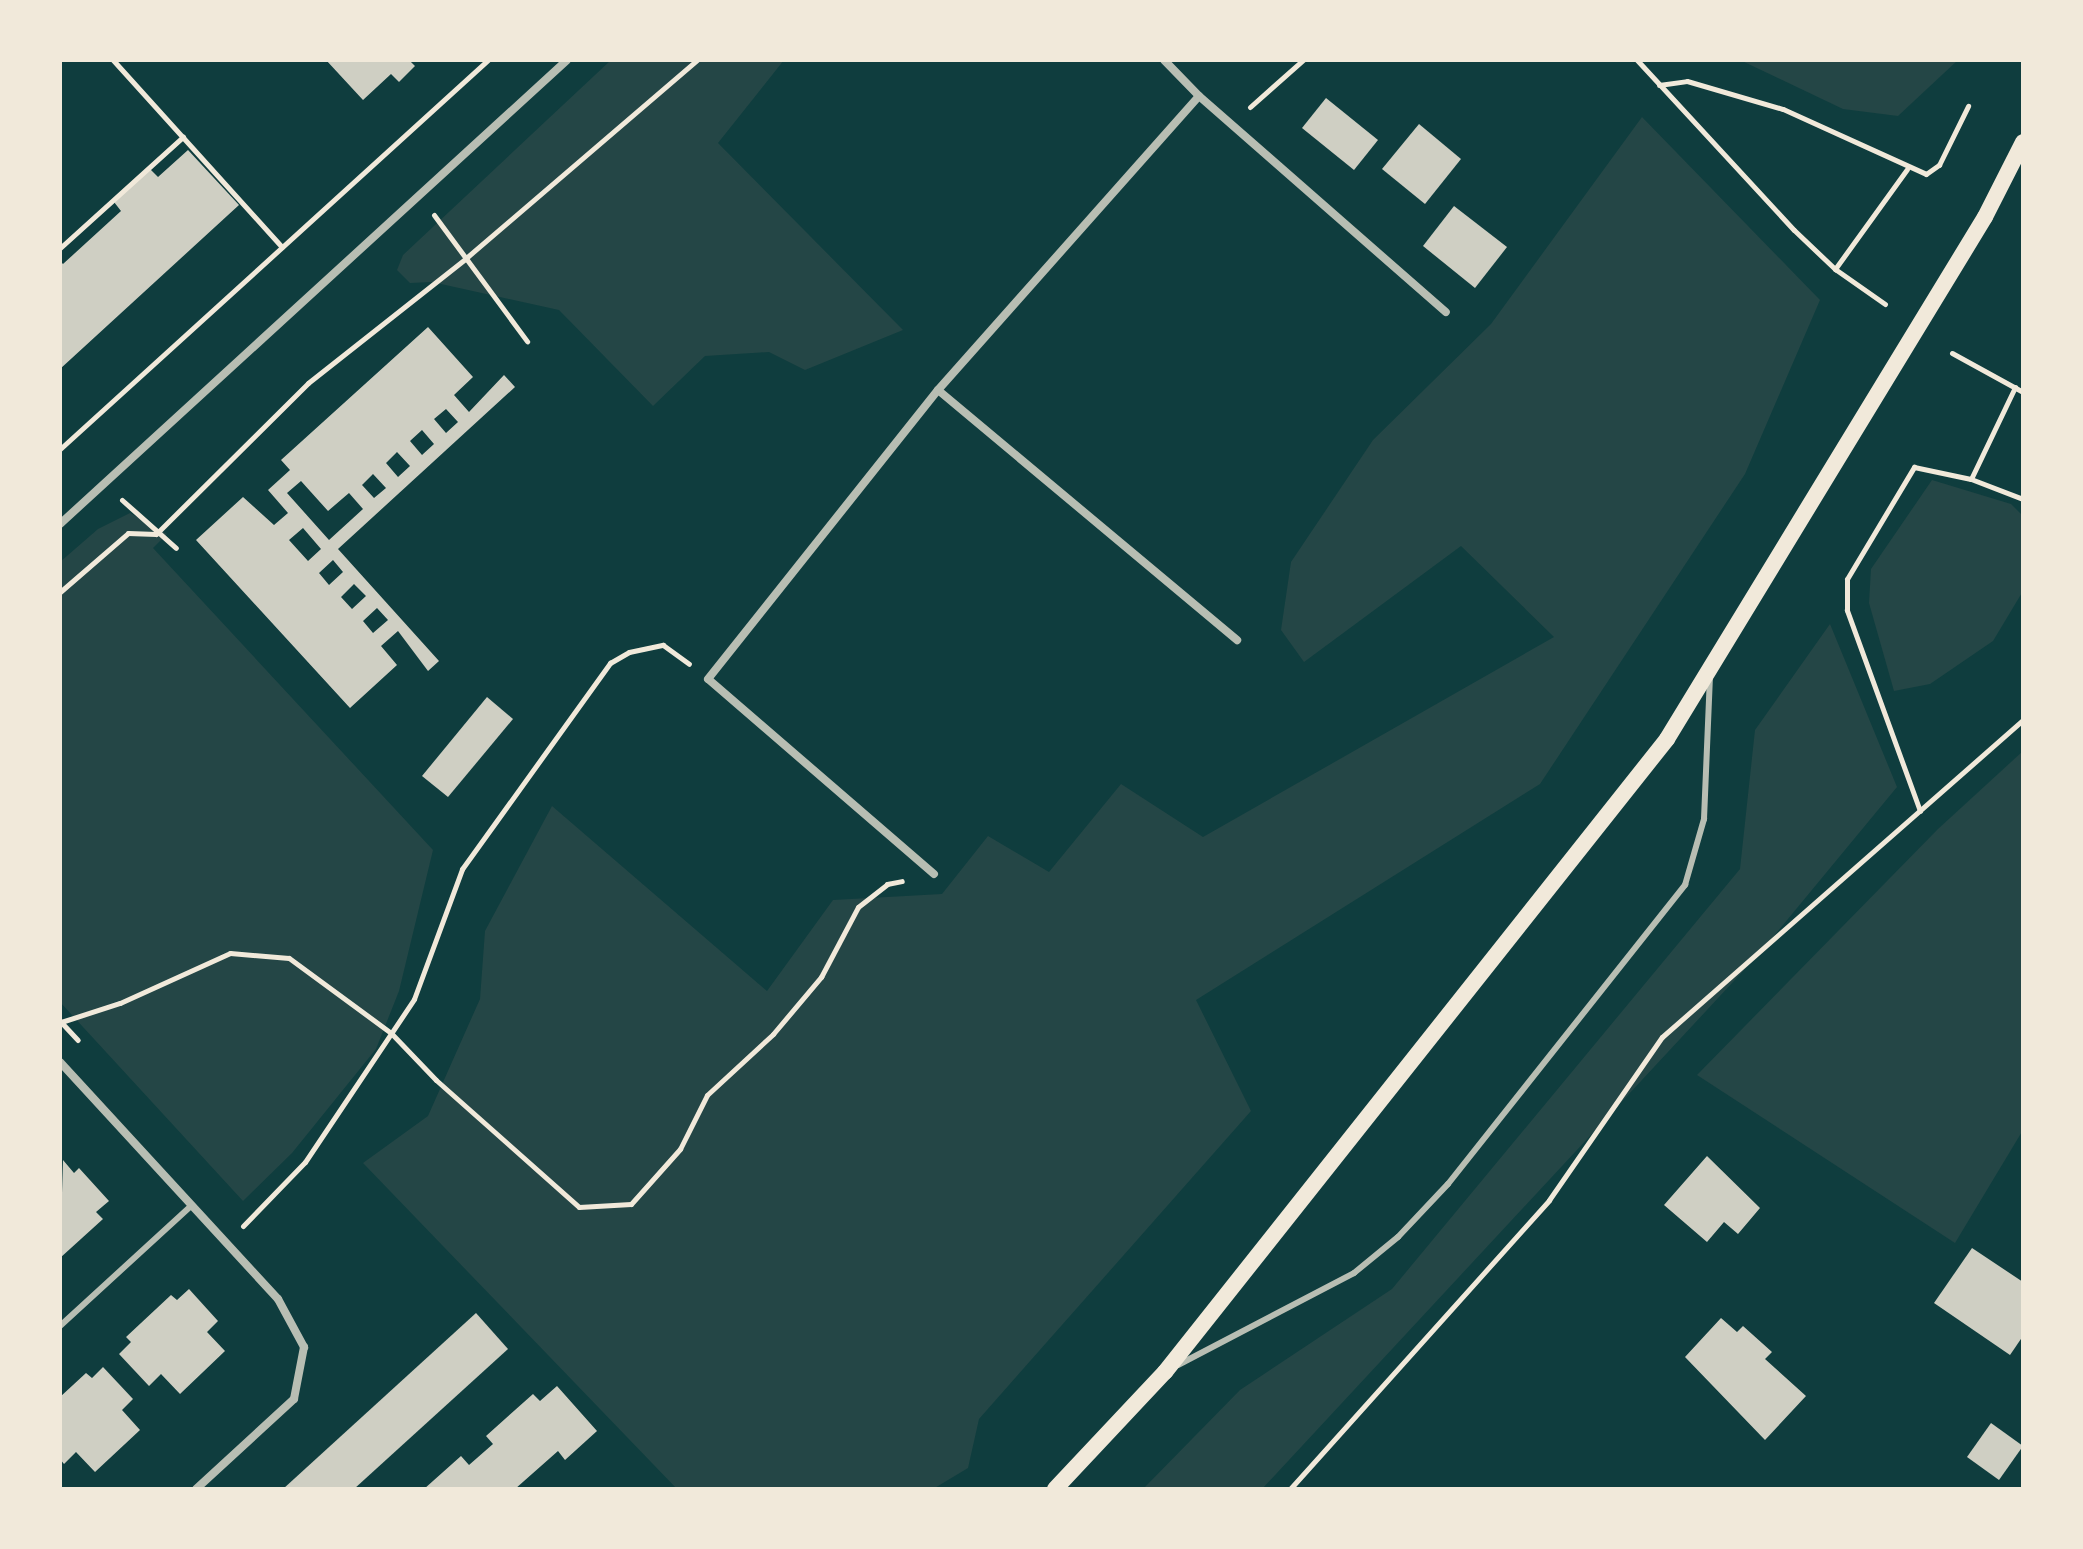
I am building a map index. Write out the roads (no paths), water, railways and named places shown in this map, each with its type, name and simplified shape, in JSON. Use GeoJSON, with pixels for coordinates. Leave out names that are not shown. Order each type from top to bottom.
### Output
{"type":"FeatureCollection","features":[{"type":"Feature","properties":{"kind":"main road"},"geometry":{"type":"LineString","coordinates":[[1055,1489],[1165,1372],[1667,739],[1711,674],[1985,217],[2023,142]]}},
{"type":"Feature","properties":{"kind":"street"},"geometry":{"type":"LineString","coordinates":[[60,524],[567,60]]}},
{"type":"Feature","properties":{"kind":"street"},"geometry":{"type":"LineString","coordinates":[[1164,60],[1229,125],[1446,312]]}},
{"type":"Feature","properties":{"kind":"street"},"geometry":{"type":"LineString","coordinates":[[934,874],[708,679],[938,390],[1199,96]]}},
{"type":"Feature","properties":{"kind":"street"},"geometry":{"type":"LineString","coordinates":[[938,390],[1237,640]]}},
{"type":"Feature","properties":{"kind":"street"},"geometry":{"type":"LineString","coordinates":[[60,1062],[278,1299],[304,1347],[294,1399],[196,1489]]}},
{"type":"Feature","properties":{"kind":"lane"},"geometry":{"type":"LineString","coordinates":[[1165,1372],[1354,1273],[1398,1237],[1448,1184],[1685,885],[1704,819],[1711,674]]}},
{"type":"Feature","properties":{"kind":"lane"},"geometry":{"type":"LineString","coordinates":[[60,1326],[191,1206]]}}]}
